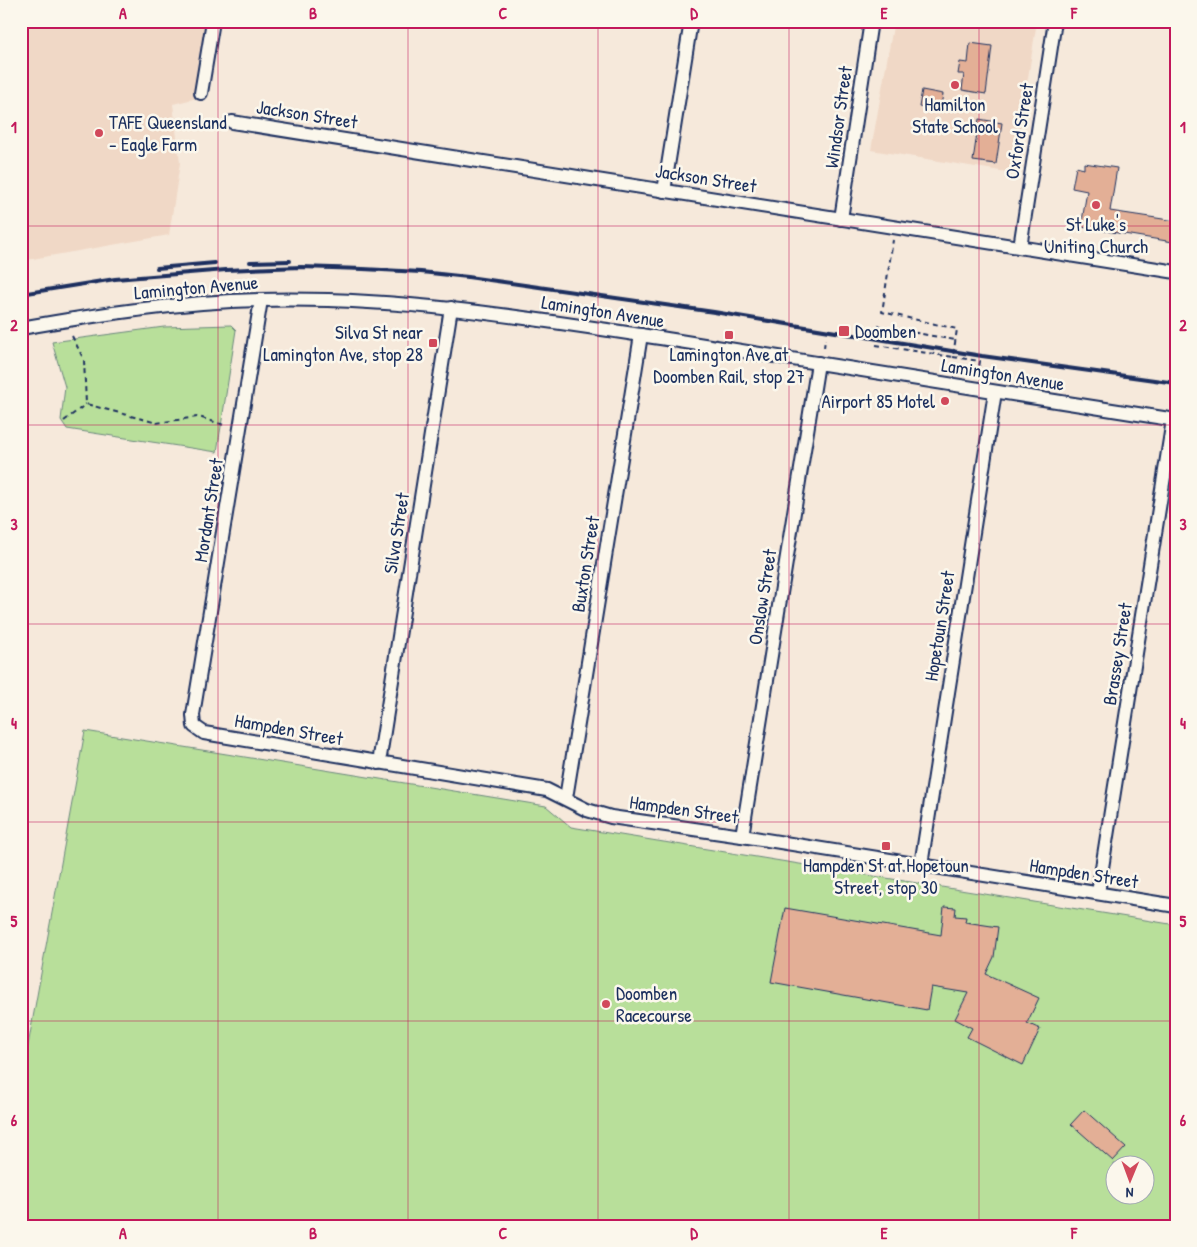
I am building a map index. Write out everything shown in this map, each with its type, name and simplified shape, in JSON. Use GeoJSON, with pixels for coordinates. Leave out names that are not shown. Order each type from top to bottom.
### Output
{"type":"FeatureCollection","features":[{"type":"Feature","properties":{"kind":"street"},"geometry":{"type":"LineString","coordinates":[[202,93],[213,21]]}},
{"type":"Feature","properties":{"kind":"street"},"geometry":{"type":"LineString","coordinates":[[664,191],[691,21]]}},
{"type":"Feature","properties":{"kind":"street","name":"Windsor Street"},"geometry":{"type":"LineString","coordinates":[[842,219],[871,21]]}},
{"type":"Feature","properties":{"kind":"street","name":"Oxford Street"},"geometry":{"type":"LineString","coordinates":[[1020,247],[1055,21]]}},
{"type":"Feature","properties":{"kind":"street","name":"Jackson Street"},"geometry":{"type":"LineString","coordinates":[[232,122],[1176,272]]}},
{"type":"Feature","properties":{"kind":"street","name":"Lamington Avenue"},"geometry":{"type":"LineString","coordinates":[[21,328],[140,310],[260,300],[333,301],[451,308],[641,335],[1174,420]]}},
{"type":"Feature","properties":{"kind":"street","name":"Mordant Street"},"geometry":{"type":"LineString","coordinates":[[194,726],[193,715],[260,300]]}},
{"type":"Feature","properties":{"kind":"street","name":"Silva Street"},"geometry":{"type":"LineString","coordinates":[[379,763],[451,308]]}},
{"type":"Feature","properties":{"kind":"street","name":"Buxton Street"},"geometry":{"type":"LineString","coordinates":[[566,798],[641,335]]}},
{"type":"Feature","properties":{"kind":"street","name":"Onslow Street"},"geometry":{"type":"LineString","coordinates":[[742,836],[818,363]]}},
{"type":"Feature","properties":{"kind":"street","name":"Hopetoun Street"},"geometry":{"type":"LineString","coordinates":[[921,865],[995,392]]}},
{"type":"Feature","properties":{"kind":"street","name":"Brassey Street"},"geometry":{"type":"LineString","coordinates":[[1098,894],[1174,420]]}},
{"type":"Feature","properties":{"kind":"street","name":"Hampden Street"},"geometry":{"type":"LineString","coordinates":[[194,726],[204,733],[546,790],[566,798],[587,810],[611,817],[742,836],[1176,906]]}},
{"type":"Feature","properties":{"kind":"path"},"geometry":{"type":"LineString","coordinates":[[893,240],[882,312],[957,329],[953,357]]}},
{"type":"Feature","properties":{"kind":"path"},"geometry":{"type":"LineString","coordinates":[[878,326],[955,340]]}},
{"type":"Feature","properties":{"kind":"path"},"geometry":{"type":"LineString","coordinates":[[72,336],[84,360],[86,404]]}},
{"type":"Feature","properties":{"kind":"path"},"geometry":{"type":"LineString","coordinates":[[824,348],[825,339]]}},
{"type":"Feature","properties":{"kind":"path"},"geometry":{"type":"LineString","coordinates":[[876,345],[977,361],[980,362],[978,374]]}},
{"type":"Feature","properties":{"kind":"path"},"geometry":{"type":"LineString","coordinates":[[64,421],[86,404]]}},
{"type":"Feature","properties":{"kind":"path"},"geometry":{"type":"LineString","coordinates":[[86,404],[157,423],[202,418],[224,425]]}},
{"type":"Feature","properties":{"kind":"shaded area","name":"TAFE Queensland - Eagle Farm"},"geometry":{"type":"Polygon","coordinates":[[[21,21],[208,21],[197,98],[173,104],[180,163],[169,235],[21,261],[21,21]]]}},
{"type":"Feature","properties":{"kind":"shaded area","name":"Hamilton State School"},"geometry":{"type":"Polygon","coordinates":[[[894,21],[1037,21],[1013,173],[871,150],[894,21]]]}},
{"type":"Feature","properties":{"kind":"green space"},"geometry":{"type":"Polygon","coordinates":[[[231,325],[236,330],[217,452],[67,429],[61,420],[65,387],[52,342],[164,327],[231,325]]]}},
{"type":"Feature","properties":{"kind":"green space","name":"Doomben Racecourse"},"geometry":{"type":"Polygon","coordinates":[[[85,731],[546,806],[571,827],[1176,925],[1176,1226],[21,1226],[21,1084],[85,731]]]}},
{"type":"Feature","properties":{"kind":"building"},"geometry":{"type":"Polygon","coordinates":[[[970,43],[992,46],[986,94],[962,90],[964,74],[958,74],[960,62],[968,63],[970,43]]]}},
{"type":"Feature","properties":{"kind":"building"},"geometry":{"type":"Polygon","coordinates":[[[922,90],[943,94],[940,111],[919,107],[922,90]]]}},
{"type":"Feature","properties":{"kind":"building"},"geometry":{"type":"Polygon","coordinates":[[[979,119],[1002,123],[996,164],[973,161],[979,119]]]}},
{"type":"Feature","properties":{"kind":"building","name":"St Luke's Uniting Church"},"geometry":{"type":"Polygon","coordinates":[[[1084,163],[1117,168],[1110,211],[1176,221],[1173,242],[1081,227],[1087,191],[1072,188],[1076,167],[1084,169],[1084,163]]]}},
{"type":"Feature","properties":{"kind":"building"},"geometry":{"type":"Polygon","coordinates":[[[944,907],[956,908],[955,916],[966,917],[965,922],[998,927],[994,957],[986,974],[1039,998],[1027,1023],[1040,1029],[1023,1065],[967,1037],[972,1028],[955,1019],[968,993],[931,987],[927,1010],[771,982],[785,908],[941,935],[944,907]]]}},
{"type":"Feature","properties":{"kind":"building"},"geometry":{"type":"Polygon","coordinates":[[[1084,1110],[1126,1147],[1120,1154],[1105,1154],[1071,1124],[1084,1110]]]}},
{"type":"Feature","properties":{"kind":"railway"},"geometry":{"type":"LineString","coordinates":[[250,262],[290,261]]}},
{"type":"Feature","properties":{"kind":"railway"},"geometry":{"type":"LineString","coordinates":[[157,268],[215,263]]}},
{"type":"Feature","properties":{"kind":"railway"},"geometry":{"type":"LineString","coordinates":[[21,294],[115,279],[226,270],[301,267],[421,272],[714,312],[982,356],[1176,383]]}},
{"type":"Feature","properties":{"kind":"place","name":"Hamilton State School"},"geometry":{"type":"Point","coordinates":[955,85]}},
{"type":"Feature","properties":{"kind":"place","name":"TAFE Queensland - Eagle Farm"},"geometry":{"type":"Point","coordinates":[99,133]}},
{"type":"Feature","properties":{"kind":"place","name":"St Luke's Uniting Church"},"geometry":{"type":"Point","coordinates":[1096,205]}},
{"type":"Feature","properties":{"kind":"place","name":"Doomben"},"geometry":{"type":"Point","coordinates":[844,331]}},
{"type":"Feature","properties":{"kind":"place","name":"Lamington Ave at Doomben Rail, stop 27"},"geometry":{"type":"Point","coordinates":[729,335]}},
{"type":"Feature","properties":{"kind":"place","name":"Silva St near Lamington Ave, stop 28"},"geometry":{"type":"Point","coordinates":[433,343]}},
{"type":"Feature","properties":{"kind":"place","name":"Airport 85 Motel"},"geometry":{"type":"Point","coordinates":[945,401]}},
{"type":"Feature","properties":{"kind":"place","name":"Hampden St at Hopetoun Street, stop 30"},"geometry":{"type":"Point","coordinates":[886,846]}},
{"type":"Feature","properties":{"kind":"place","name":"Doomben Racecourse"},"geometry":{"type":"Point","coordinates":[606,1004]}}]}
